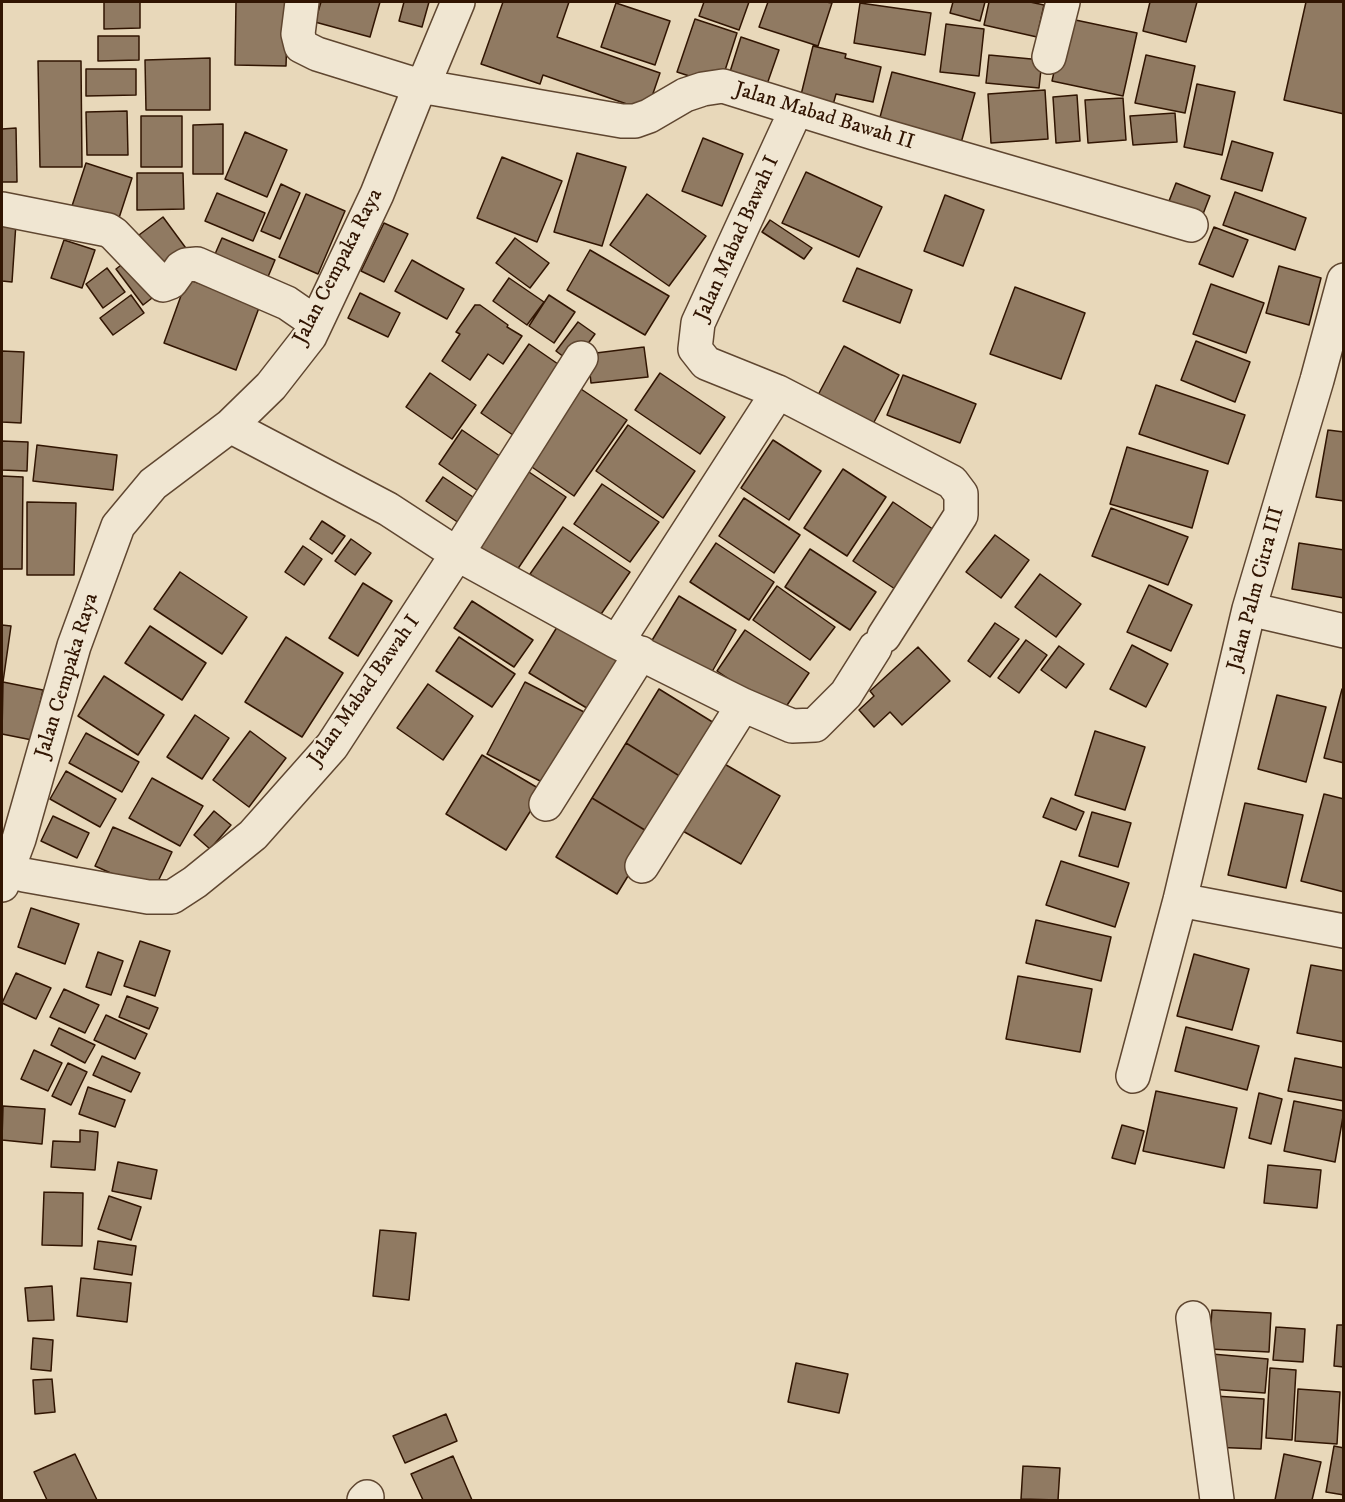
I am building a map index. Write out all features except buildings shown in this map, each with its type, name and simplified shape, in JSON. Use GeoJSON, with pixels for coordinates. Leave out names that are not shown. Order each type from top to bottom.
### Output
{"type":"FeatureCollection","features":[{"type":"Feature","properties":{"kind":"street","name":"Jalan Mabad Bawah II"},"geometry":{"type":"LineString","coordinates":[[302,2],[298,34],[301,46],[317,54],[420,86],[622,121],[634,121],[649,116],[685,95],[723,86],[796,110],[1191,225]]}},
{"type":"Feature","properties":{"kind":"street","name":"Jalan Cempaka Raya"},"geometry":{"type":"LineString","coordinates":[[4,878],[19,839],[74,646],[118,526],[153,484],[230,426],[271,386],[310,336],[377,194],[420,86],[428,74],[458,2]]}},
{"type":"Feature","properties":{"kind":"street"},"geometry":{"type":"LineString","coordinates":[[1049,57],[1063,2]]}},
{"type":"Feature","properties":{"kind":"street","name":"Jalan Mabad Bawah I"},"geometry":{"type":"LineString","coordinates":[[230,426],[388,509],[457,554],[629,647],[743,705],[792,726],[815,725],[846,694],[962,515],[961,494],[952,482],[778,392],[706,363],[695,349],[698,323],[796,110]]}},
{"type":"Feature","properties":{"kind":"street"},"geometry":{"type":"LineString","coordinates":[[2,208],[108,230],[163,285],[171,282],[181,268],[197,264],[287,303],[316,323]]}},
{"type":"Feature","properties":{"kind":"street","name":"Jalan Palm Citra III"},"geometry":{"type":"LineString","coordinates":[[1133,1076],[1180,900],[1249,609],[1330,383],[1344,280]]}},
{"type":"Feature","properties":{"kind":"street","name":"Jalan Mabad Bawah I"},"geometry":{"type":"LineString","coordinates":[[4,878],[24,875],[148,897],[172,897],[195,882],[253,835],[332,746],[581,358]]}},
{"type":"Feature","properties":{"kind":"street"},"geometry":{"type":"LineString","coordinates":[[546,804],[629,647],[778,392]]}},
{"type":"Feature","properties":{"kind":"street"},"geometry":{"type":"LineString","coordinates":[[1249,609],[1344,631]]}},
{"type":"Feature","properties":{"kind":"street"},"geometry":{"type":"LineString","coordinates":[[642,866],[743,705]]}},
{"type":"Feature","properties":{"kind":"street"},"geometry":{"type":"LineString","coordinates":[[1180,900],[1344,931]]}},
{"type":"Feature","properties":{"kind":"street"},"geometry":{"type":"LineString","coordinates":[[1193,1318],[1217,1500]]}}]}
